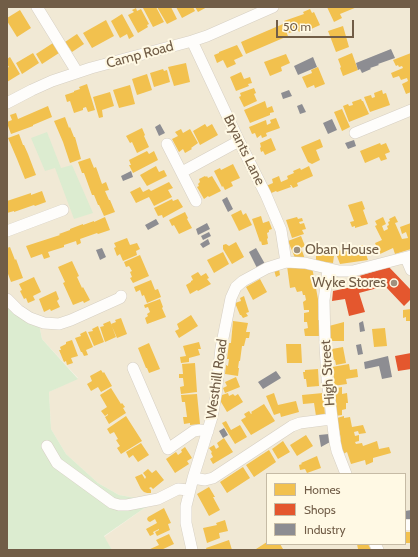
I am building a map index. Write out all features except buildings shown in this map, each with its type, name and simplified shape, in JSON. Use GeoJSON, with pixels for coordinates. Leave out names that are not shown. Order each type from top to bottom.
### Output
{"type":"FeatureCollection","features":[{"type":"Feature","properties":{"kind":"street"},"geometry":{"type":"LineString","coordinates":[[37,7],[77,72]]}},
{"type":"Feature","properties":{"kind":"street","name":"Camp Road"},"geometry":{"type":"LineString","coordinates":[[7,103],[52,81],[77,72],[207,36],[272,7]]}},
{"type":"Feature","properties":{"kind":"street","name":"Bryants Lane"},"geometry":{"type":"LineString","coordinates":[[192,41],[263,188],[281,230],[286,262]]}},
{"type":"Feature","properties":{"kind":"street"},"geometry":{"type":"LineString","coordinates":[[355,133],[411,110]]}},
{"type":"Feature","properties":{"kind":"street"},"geometry":{"type":"LineString","coordinates":[[182,172],[239,141]]}},
{"type":"Feature","properties":{"kind":"street"},"geometry":{"type":"LineString","coordinates":[[167,144],[196,201]]}},
{"type":"Feature","properties":{"kind":"street"},"geometry":{"type":"LineString","coordinates":[[7,231],[63,210]]}},
{"type":"Feature","properties":{"kind":"street"},"geometry":{"type":"LineString","coordinates":[[286,262],[306,263],[339,271],[353,271],[409,257],[411,270]]}},
{"type":"Feature","properties":{"kind":"street","name":"Westhill Road"},"geometry":{"type":"LineString","coordinates":[[192,550],[187,529],[186,506],[189,490],[214,407],[221,348],[232,294],[236,286],[243,281],[271,266],[286,262]]}},
{"type":"Feature","properties":{"kind":"street","name":"High Street"},"geometry":{"type":"LineString","coordinates":[[328,269],[325,293],[325,345],[327,378],[331,419],[337,451],[346,473]]}},
{"type":"Feature","properties":{"kind":"street"},"geometry":{"type":"LineString","coordinates":[[7,299],[18,310],[30,318],[44,323],[59,324],[120,298],[120,296]]}},
{"type":"Feature","properties":{"kind":"street"},"geometry":{"type":"LineString","coordinates":[[133,368],[168,449],[194,431],[208,431]]}},
{"type":"Feature","properties":{"kind":"street"},"geometry":{"type":"LineString","coordinates":[[193,478],[205,480],[213,478],[292,426],[300,423],[331,419]]}},
{"type":"Feature","properties":{"kind":"street"},"geometry":{"type":"LineString","coordinates":[[47,446],[58,463],[112,503],[127,505],[158,499],[178,490],[189,490]]}},
{"type":"Feature","properties":{"kind":"shaded area"},"geometry":{"type":"Polygon","coordinates":[[[7,7],[411,7],[411,550],[112,550],[104,537],[143,509],[159,502],[119,495],[98,483],[66,454],[51,429],[49,392],[78,378],[42,339],[38,319],[7,296],[7,7]]]}},
{"type":"Feature","properties":{"kind":"green space"},"geometry":{"type":"Polygon","coordinates":[[[47,132],[61,168],[72,165],[93,213],[74,219],[55,168],[45,171],[31,138],[47,132]]]}},
{"type":"Feature","properties":{"kind":"green space"},"geometry":{"type":"Polygon","coordinates":[[[7,303],[39,324],[42,339],[78,379],[49,392],[51,429],[66,454],[98,483],[119,495],[159,502],[143,509],[104,536],[112,550],[7,550],[7,303]]]}},
{"type":"Feature","properties":{"kind":"place","name":"Oban House"},"geometry":{"type":"Point","coordinates":[297,250]}},
{"type":"Feature","properties":{"kind":"place","name":"Wyke Stores"},"geometry":{"type":"Point","coordinates":[394,283]}}]}
